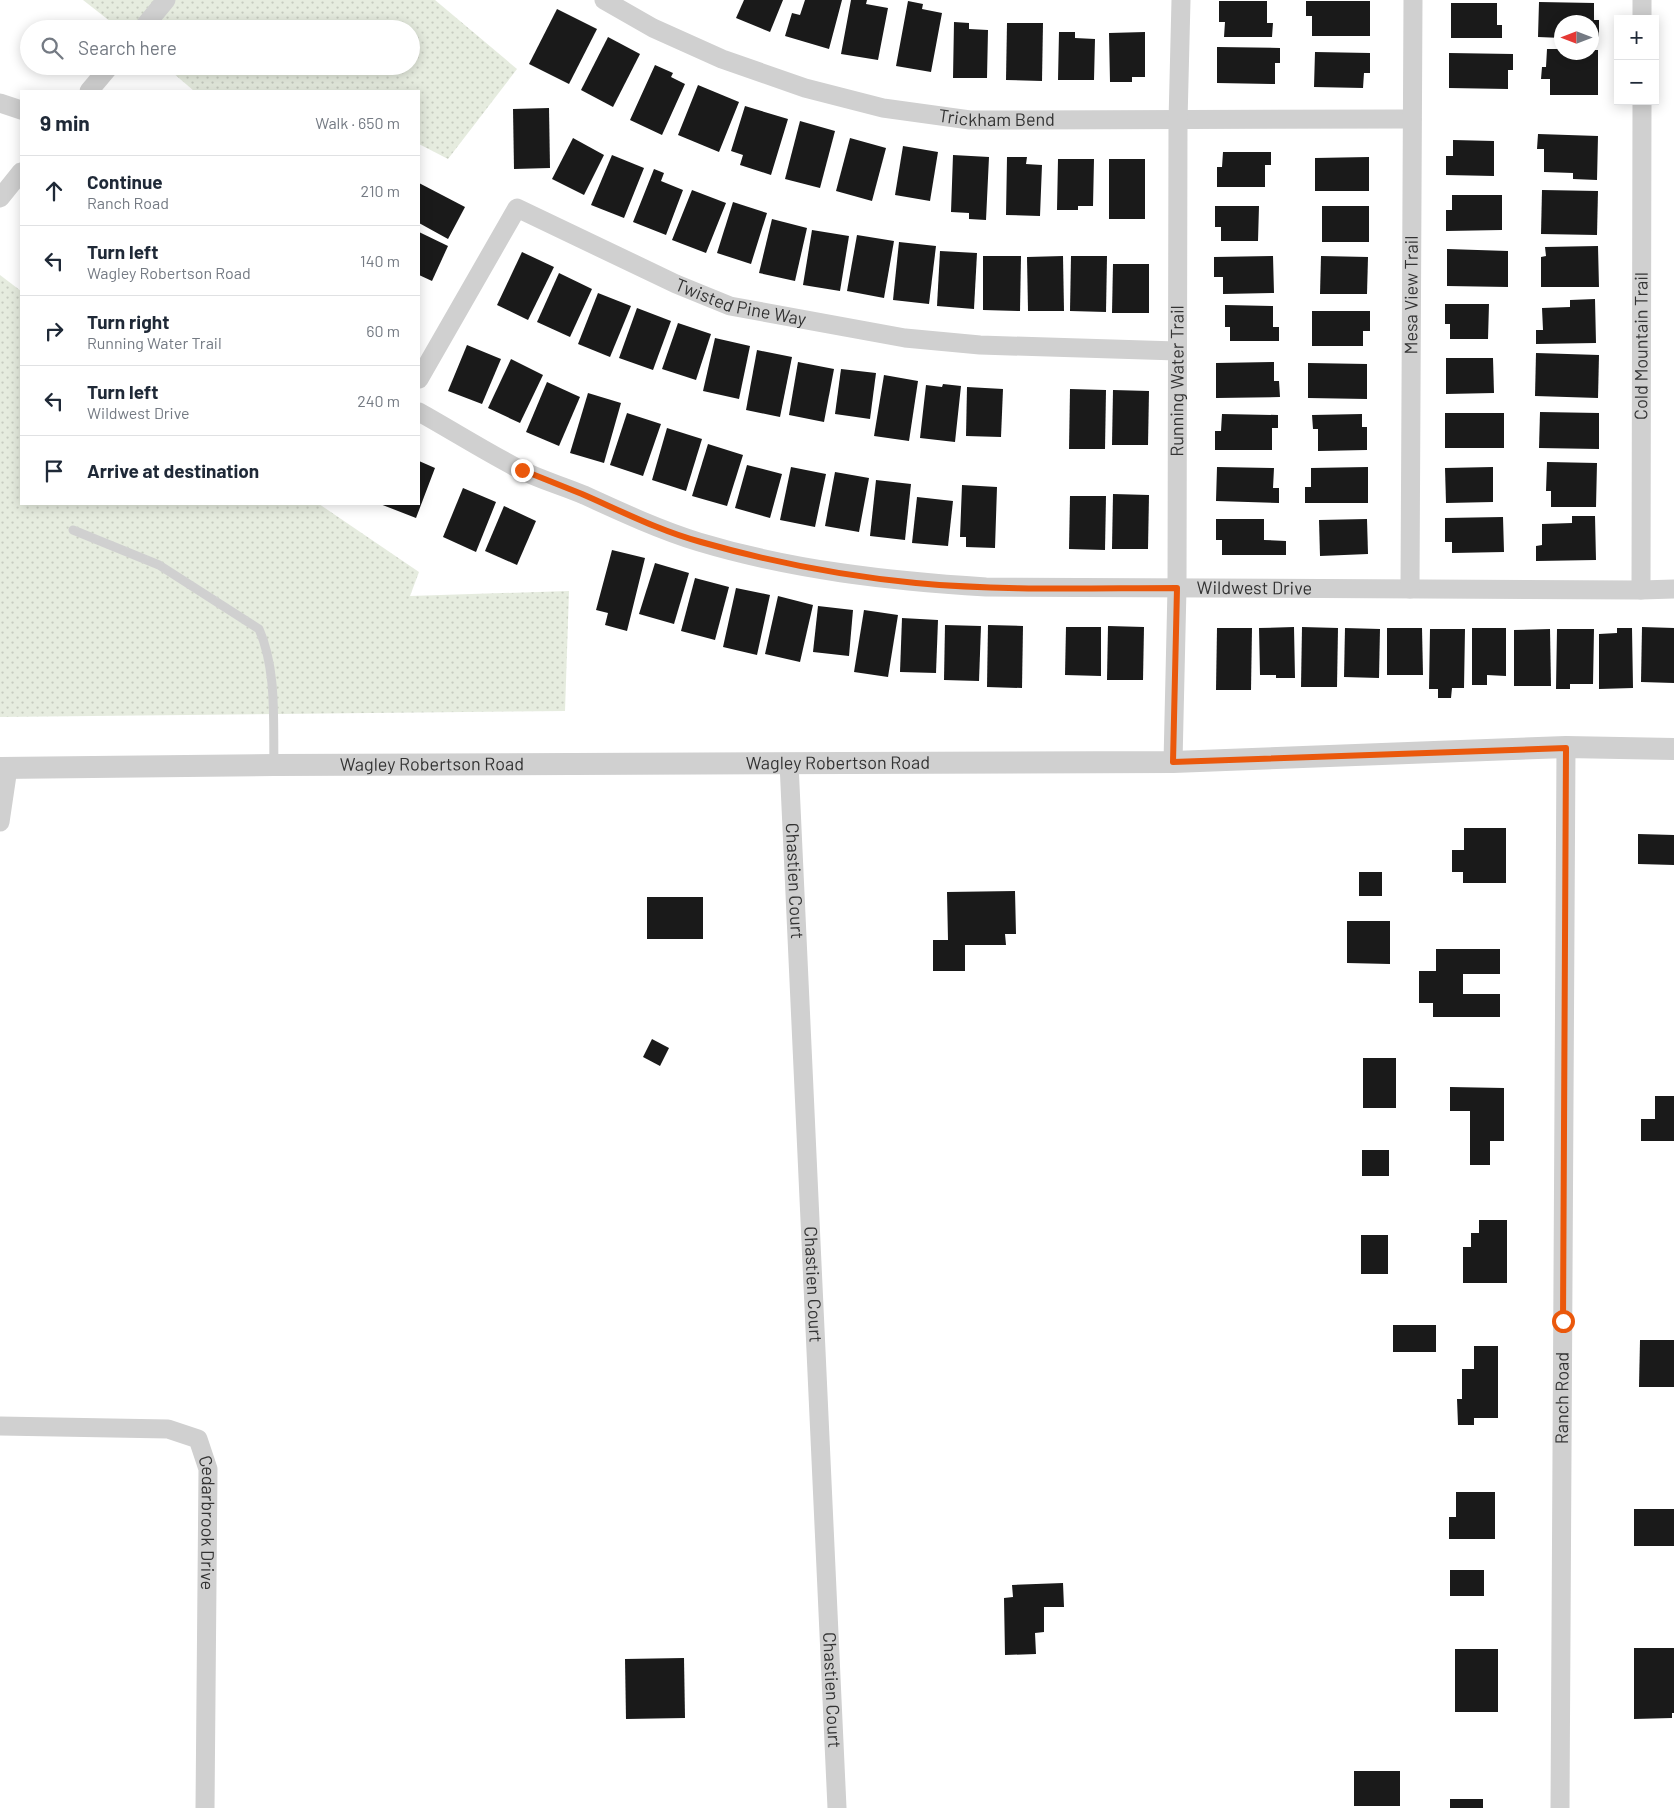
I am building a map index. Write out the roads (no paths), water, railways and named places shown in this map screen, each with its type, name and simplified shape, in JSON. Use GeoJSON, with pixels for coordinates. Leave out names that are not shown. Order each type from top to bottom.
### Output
{"type":"FeatureCollection","features":[{"type":"Feature","properties":{"kind":"street"},"geometry":{"type":"LineString","coordinates":[[149,20],[166,0]]}},
{"type":"Feature","properties":{"kind":"street","name":"Trickham Bend"},"geometry":{"type":"LineString","coordinates":[[604,0],[653,28],[722,59],[805,88],[883,108],[970,120],[1412,119]]}},
{"type":"Feature","properties":{"kind":"street","name":"Running Water Trail"},"geometry":{"type":"LineString","coordinates":[[1173,762],[1177,588],[1178,121],[1181,0]]}},
{"type":"Feature","properties":{"kind":"street","name":"Mesa View Trail"},"geometry":{"type":"LineString","coordinates":[[1410,589],[1413,0]]}},
{"type":"Feature","properties":{"kind":"street"},"geometry":{"type":"LineString","coordinates":[[1642,0],[1642,15]]}},
{"type":"Feature","properties":{"kind":"street"},"geometry":{"type":"LineString","coordinates":[[90,90],[102,75]]}},
{"type":"Feature","properties":{"kind":"street"},"geometry":{"type":"LineString","coordinates":[[0,103],[20,110]]}},
{"type":"Feature","properties":{"kind":"street","name":"Cold Mountain Trail"},"geometry":{"type":"LineString","coordinates":[[1641,590],[1642,105]]}},
{"type":"Feature","properties":{"kind":"street"},"geometry":{"type":"LineString","coordinates":[[0,198],[20,173]]}},
{"type":"Feature","properties":{"kind":"street","name":"Twisted Pine Way"},"geometry":{"type":"LineString","coordinates":[[420,377],[517,208],[676,284],[730,306],[905,338],[980,345],[1177,351]]}},
{"type":"Feature","properties":{"kind":"street","name":"Wildwest Drive"},"geometry":{"type":"LineString","coordinates":[[420,413],[522,470],[626,515],[699,542],[774,561],[845,574],[916,583],[986,587],[1674,589]]}},
{"type":"Feature","properties":{"kind":"street","name":"Wagley Robertson Road"},"geometry":{"type":"LineString","coordinates":[[4,768],[274,765],[1173,762],[1566,748],[1674,750]]}},
{"type":"Feature","properties":{"kind":"street","name":"Ranch Road"},"geometry":{"type":"LineString","coordinates":[[1560,1808],[1566,748]]}},
{"type":"Feature","properties":{"kind":"street","name":"Chastien Court"},"geometry":{"type":"LineString","coordinates":[[789,763],[838,1808]]}},
{"type":"Feature","properties":{"kind":"street"},"geometry":{"type":"LineString","coordinates":[[0,822],[4,768]]}},
{"type":"Feature","properties":{"kind":"street","name":"Cedarbrook Drive"},"geometry":{"type":"LineString","coordinates":[[0,1426],[168,1429],[198,1439],[208,1469],[205,1808]]}},
{"type":"Feature","properties":{"kind":"lane"},"geometry":{"type":"LineString","coordinates":[[73,530],[159,565],[259,629],[265,644],[272,678],[274,765]]}}]}
